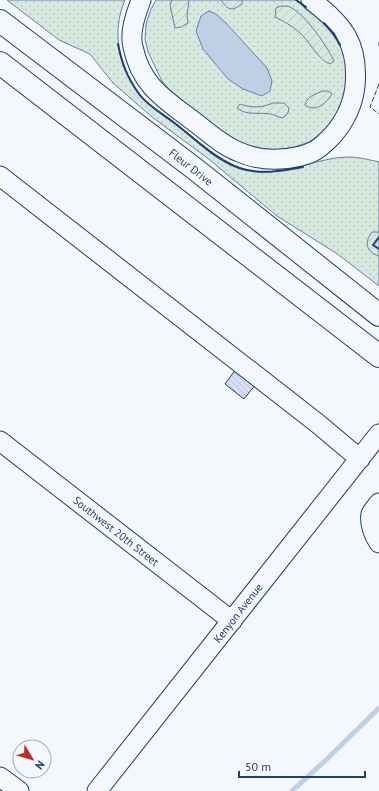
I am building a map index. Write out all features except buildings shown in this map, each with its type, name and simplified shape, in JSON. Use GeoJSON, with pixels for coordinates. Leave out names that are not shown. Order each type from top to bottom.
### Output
{"type":"FeatureCollection","features":[{"type":"Feature","properties":{"kind":"main road","name":"Fleur Drive"},"geometry":{"type":"LineString","coordinates":[[0,21],[195,169],[379,315]]}},
{"type":"Feature","properties":{"kind":"main road"},"geometry":{"type":"LineString","coordinates":[[0,63],[379,356]]}},
{"type":"Feature","properties":{"kind":"street"},"geometry":{"type":"LineString","coordinates":[[141,0],[134,22],[132,45],[139,67],[146,80],[159,94],[226,146],[253,157],[271,160],[293,158],[312,153],[328,141],[340,126],[350,108],[354,93],[355,62],[352,47],[345,33],[336,21],[311,0]]}},
{"type":"Feature","properties":{"kind":"street"},"geometry":{"type":"LineString","coordinates":[[0,176],[360,459]]}},
{"type":"Feature","properties":{"kind":"street","name":"Kenyon Avenue"},"geometry":{"type":"LineString","coordinates":[[97,791],[379,434]]}},
{"type":"Feature","properties":{"kind":"street","name":"Southwest 20th Street"},"geometry":{"type":"LineString","coordinates":[[0,441],[232,621]]}},
{"type":"Feature","properties":{"kind":"street"},"geometry":{"type":"LineString","coordinates":[[379,503],[372,512],[370,518],[373,532],[379,543]]}},
{"type":"Feature","properties":{"kind":"street"},"geometry":{"type":"LineString","coordinates":[[0,777],[19,791]]}},
{"type":"Feature","properties":{"kind":"shaded area"},"geometry":{"type":"Polygon","coordinates":[[[7,0],[125,0],[118,24],[119,49],[126,72],[132,84],[144,100],[157,111],[215,154],[241,168],[250,171],[271,172],[327,160],[349,157],[379,162],[379,286],[336,253],[277,216],[210,160],[152,117],[113,83],[90,54],[59,40],[7,0]]]}},
{"type":"Feature","properties":{"kind":"shaded area"},"geometry":{"type":"Polygon","coordinates":[[[156,0],[296,0],[318,17],[326,25],[340,45],[343,46],[349,65],[344,106],[324,132],[309,142],[295,147],[276,150],[259,148],[241,143],[224,134],[171,92],[162,81],[148,52],[145,39],[146,24],[156,0]]]}},
{"type":"Feature","properties":{"kind":"shaded area"},"geometry":{"type":"Polygon","coordinates":[[[172,0],[189,0],[187,15],[188,23],[181,27],[175,28],[170,5],[172,0]]]}},
{"type":"Feature","properties":{"kind":"shaded area"},"geometry":{"type":"Polygon","coordinates":[[[221,0],[242,0],[242,4],[230,9],[221,0]]]}},
{"type":"Feature","properties":{"kind":"shaded area"},"geometry":{"type":"Polygon","coordinates":[[[281,6],[290,7],[309,23],[321,39],[334,61],[330,64],[326,62],[299,32],[275,17],[276,8],[281,6]]]}},
{"type":"Feature","properties":{"kind":"shaded area"},"geometry":{"type":"Polygon","coordinates":[[[323,91],[328,91],[332,94],[324,104],[313,108],[305,105],[309,98],[323,91]]]}},
{"type":"Feature","properties":{"kind":"shaded area"},"geometry":{"type":"Polygon","coordinates":[[[273,103],[284,103],[289,108],[288,113],[283,118],[266,113],[245,112],[237,108],[240,104],[256,107],[273,103]]]}},
{"type":"Feature","properties":{"kind":"shaded area"},"geometry":{"type":"Polygon","coordinates":[[[372,232],[379,232],[379,256],[371,252],[367,243],[372,232]]]}},
{"type":"Feature","properties":{"kind":"water"},"geometry":{"type":"Polygon","coordinates":[[[209,11],[216,14],[226,23],[267,68],[272,81],[270,91],[262,96],[243,89],[228,79],[203,49],[196,31],[201,16],[209,11]]]}},
{"type":"Feature","properties":{"kind":"waterway"},"geometry":{"type":"LineString","coordinates":[[292,791],[379,708]]}},
{"type":"Feature","properties":{"kind":"fence"},"geometry":{"type":"LineString","coordinates":[[379,84],[370,107],[379,114]]}},
{"type":"Feature","properties":{"kind":"wall"},"geometry":{"type":"LineString","coordinates":[[296,0],[306,7]]}},
{"type":"Feature","properties":{"kind":"wall"},"geometry":{"type":"LineString","coordinates":[[324,23],[334,34],[340,45]]}},
{"type":"Feature","properties":{"kind":"wall"},"geometry":{"type":"LineString","coordinates":[[118,44],[121,58],[131,82],[142,98],[154,109],[221,159],[239,168],[263,172],[303,167]]}},
{"type":"Feature","properties":{"kind":"wall"},"geometry":{"type":"LineString","coordinates":[[379,237],[373,245],[379,249]]}}]}
